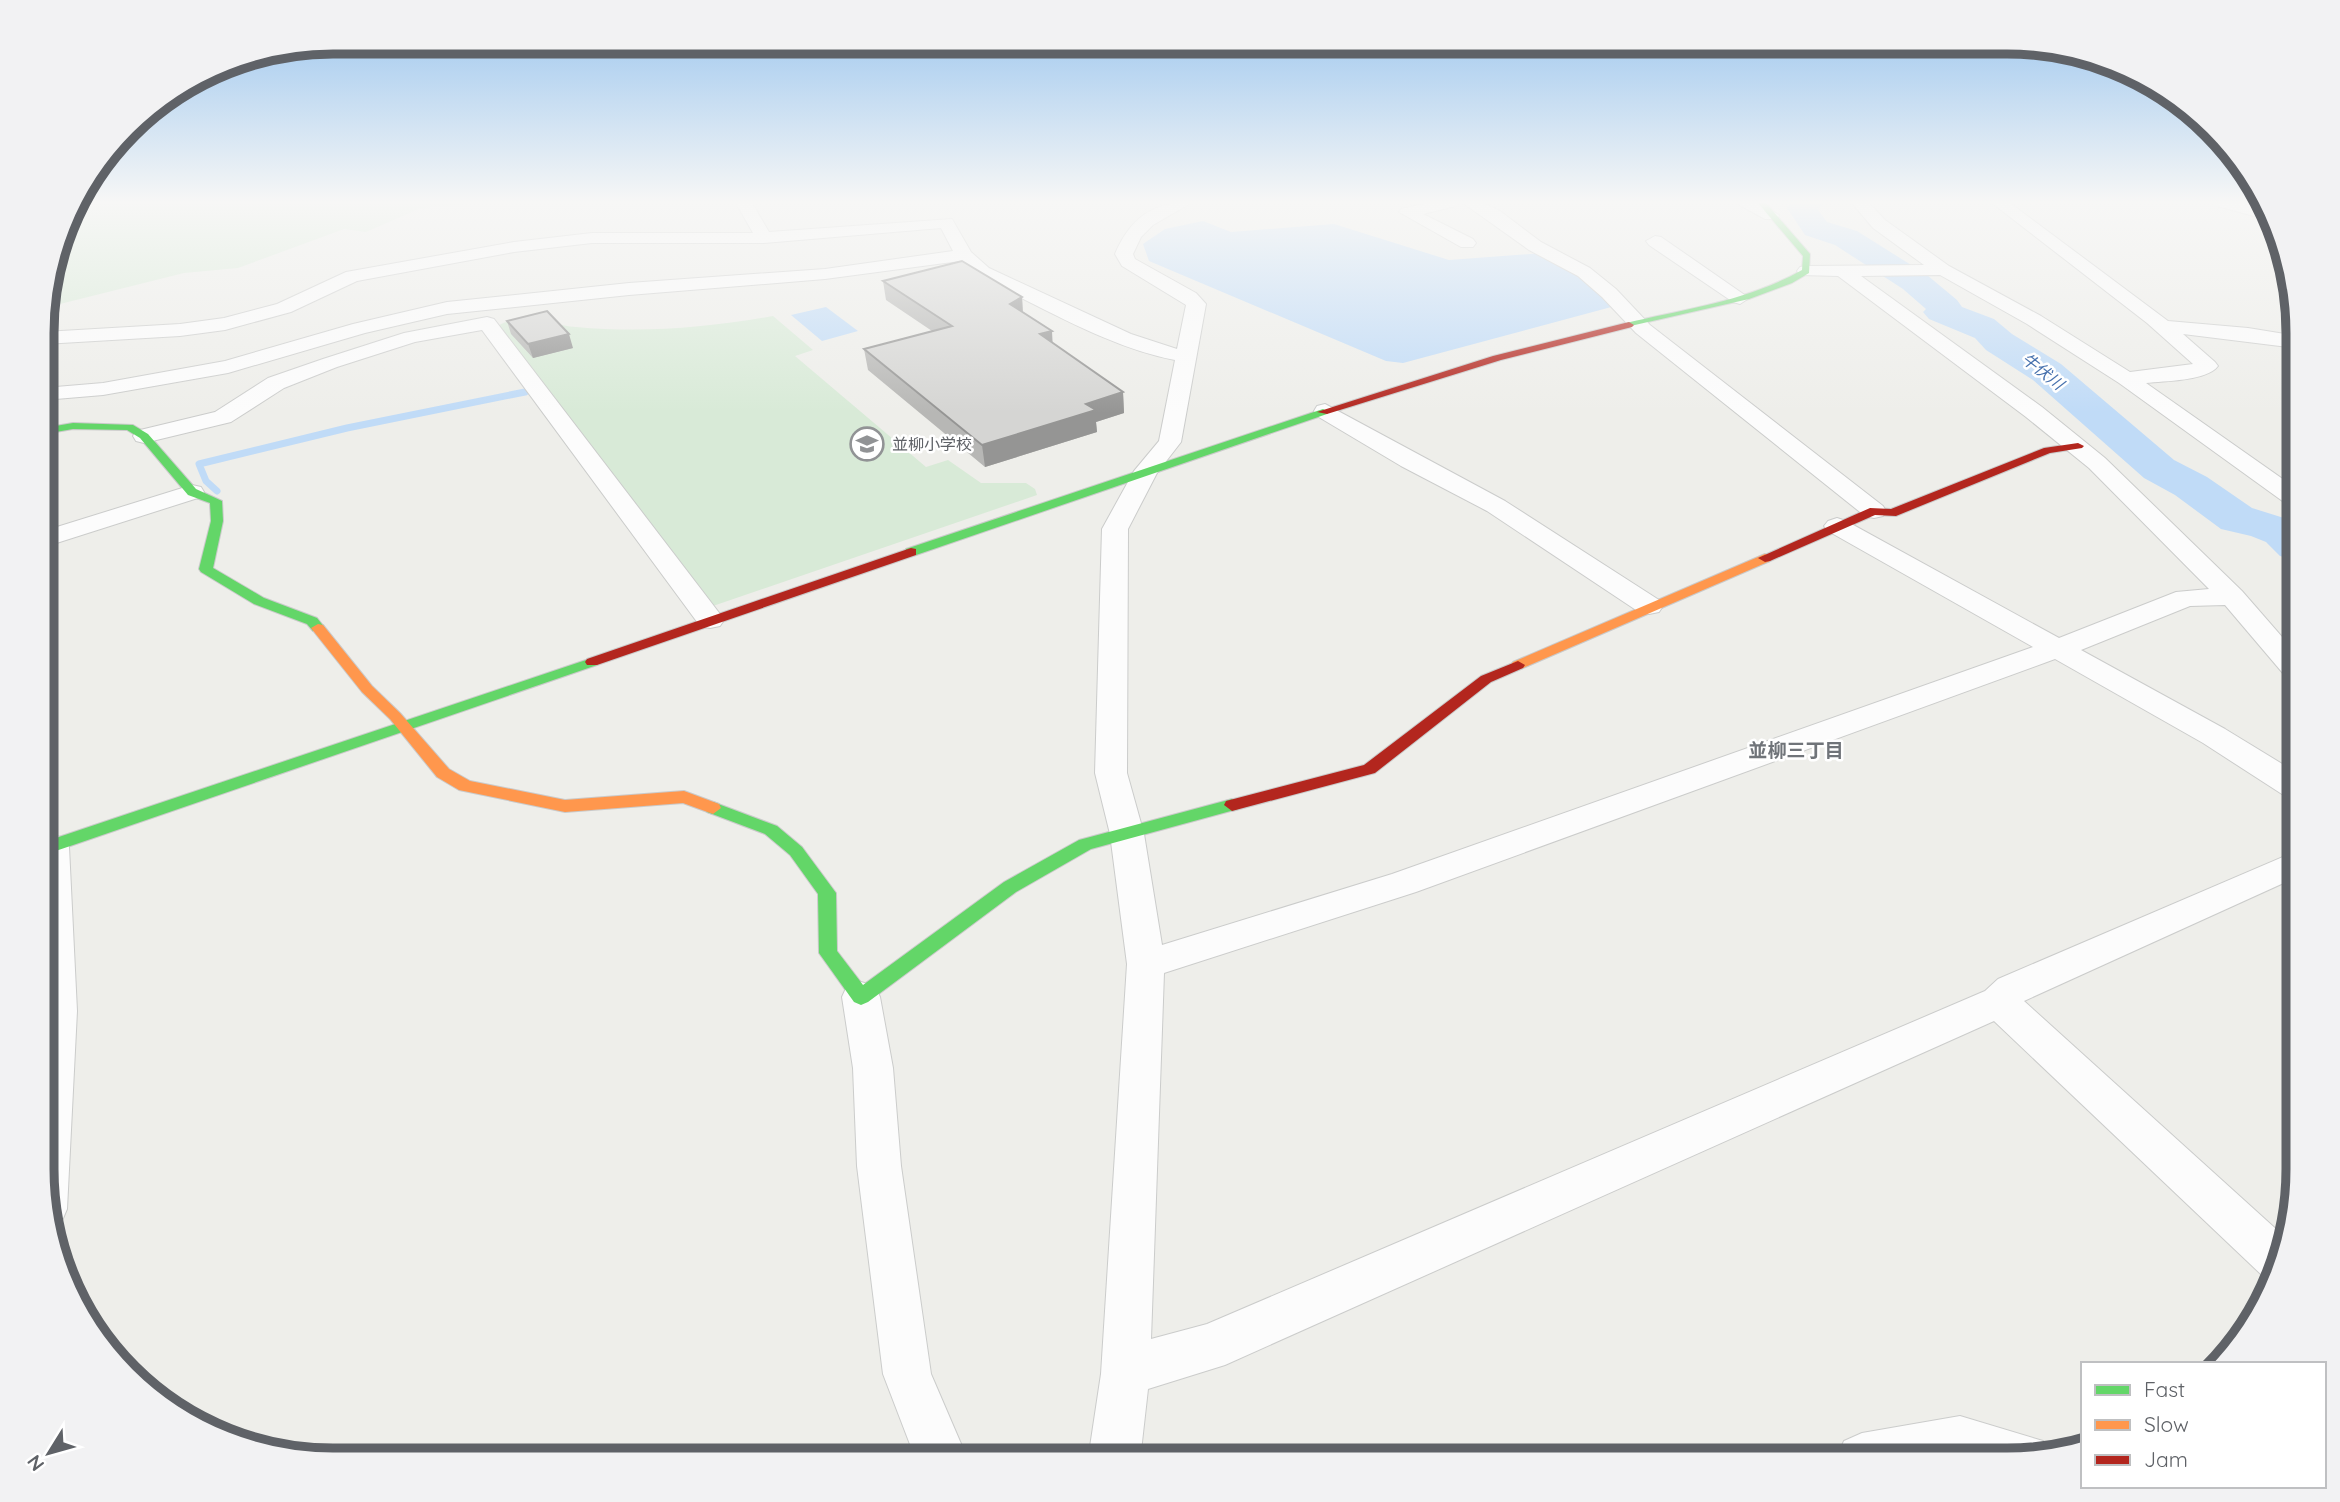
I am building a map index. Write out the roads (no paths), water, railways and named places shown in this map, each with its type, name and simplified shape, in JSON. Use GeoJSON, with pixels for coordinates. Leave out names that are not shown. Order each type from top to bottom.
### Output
{"type":"FeatureCollection","features":[{"type":"Feature","properties":{"kind":"street"},"geometry":{"type":"LineString","coordinates":[[54,337],[180,330],[225,324],[284,308],[352,276],[368,273]]}},
{"type":"Feature","properties":{"kind":"street"},"geometry":{"type":"LineString","coordinates":[[54,393],[103,389],[228,367],[360,328],[447,308],[629,289],[826,273]]}},
{"type":"Feature","properties":{"kind":"street"},"geometry":{"type":"LineString","coordinates":[[985,273],[1154,350],[1184,356]]}},
{"type":"Feature","properties":{"kind":"street"},"geometry":{"type":"LineString","coordinates":[[1116,1448],[1125,1374],[1146,964],[1127,834],[1111,774],[1115,529],[1146,471],[1170,442],[1181,391],[1184,356],[1196,304],[1189,297],[1147,273]]}},
{"type":"Feature","properties":{"kind":"street"},"geometry":{"type":"LineString","coordinates":[[1585,273],[1609,293],[1636,324],[1874,511]]}},
{"type":"Feature","properties":{"kind":"street"},"geometry":{"type":"LineString","coordinates":[[1703,273],[1740,298]]}},
{"type":"Feature","properties":{"kind":"street"},"geometry":{"type":"LineString","coordinates":[[54,846],[1325,411],[1497,358],[1740,298],[1791,282],[1803,273]]}},
{"type":"Feature","properties":{"kind":"street"},"geometry":{"type":"LineString","coordinates":[[1850,273],[2078,446],[2232,597],[2286,659]]}},
{"type":"Feature","properties":{"kind":"street"},"geometry":{"type":"LineString","coordinates":[[1945,273],[2034,320],[2126,379],[2286,492]]}},
{"type":"Feature","properties":{"kind":"street"},"geometry":{"type":"LineString","coordinates":[[2092,273],[2162,326],[2224,359]]}},
{"type":"Feature","properties":{"kind":"street"},"geometry":{"type":"LineString","coordinates":[[144,436],[223,417],[276,383],[330,363],[411,337],[487,323],[710,620]]}},
{"type":"Feature","properties":{"kind":"street"},"geometry":{"type":"LineString","coordinates":[[2162,326],[2248,334],[2286,341]]}},
{"type":"Feature","properties":{"kind":"street"},"geometry":{"type":"LineString","coordinates":[[2126,379],[2186,373],[2272,339]]}},
{"type":"Feature","properties":{"kind":"street"},"geometry":{"type":"LineString","coordinates":[[1325,411],[1409,461],[1496,506],[1649,606]]}},
{"type":"Feature","properties":{"kind":"street"},"geometry":{"type":"LineString","coordinates":[[54,429],[73,426],[129,427],[144,436],[192,492],[216,501],[217,522],[206,569],[259,601],[312,621],[367,689],[443,773],[465,786],[565,806],[684,797],[771,830],[796,851],[827,893],[828,953],[860,997],[873,1068],[879,1166],[906,1374],[937,1448]]}},
{"type":"Feature","properties":{"kind":"street"},"geometry":{"type":"LineString","coordinates":[[860,997],[1010,887],[1084,844],[1369,769],[1486,679],[1649,606],[1874,511],[1892,513],[2037,454],[2078,446]]}},
{"type":"Feature","properties":{"kind":"street"},"geometry":{"type":"LineString","coordinates":[[54,536],[192,492]]}},
{"type":"Feature","properties":{"kind":"street"},"geometry":{"type":"LineString","coordinates":[[1838,526],[2214,736],[2286,781]]}},
{"type":"Feature","properties":{"kind":"street"},"geometry":{"type":"LineString","coordinates":[[1146,964],[1404,883],[2059,648],[2186,598],[2232,597]]}},
{"type":"Feature","properties":{"kind":"street"},"geometry":{"type":"LineString","coordinates":[[1125,1374],[1154,1362],[1208,1348],[1999,1002],[2011,990],[2286,868]]}},
{"type":"Feature","properties":{"kind":"street"},"geometry":{"type":"LineString","coordinates":[[54,946],[58,1011],[54,1072]]}},
{"type":"Feature","properties":{"kind":"street"},"geometry":{"type":"LineString","coordinates":[[1999,1002],[2272,1255]]}},
{"type":"Feature","properties":{"kind":"street"},"geometry":{"type":"LineString","coordinates":[[1924,1448],[1960,1441],[1985,1448]]}},
{"type":"Feature","properties":{"kind":"water"},"geometry":{"type":"Polygon","coordinates":[[[1178,273],[1578,273],[1615,306],[1403,363],[1386,361],[1178,273]]]}},
{"type":"Feature","properties":{"kind":"water"},"geometry":{"type":"Polygon","coordinates":[[[826,307],[858,331],[822,341],[791,315],[826,307]]]}},
{"type":"Feature","properties":{"kind":"waterway","name":"牛伏川"},"geometry":{"type":"LineString","coordinates":[[1901,273],[1945,307],[1941,312],[1981,326],[1999,342],[2047,372],[2159,469],[2191,486],[2237,519],[2265,525],[2286,536]]}},
{"type":"Feature","properties":{"kind":"waterway"},"geometry":{"type":"LineString","coordinates":[[217,491],[206,481],[199,464],[347,428],[525,392]]}},
{"type":"Feature","properties":{"kind":"place","name":"並柳小学校"},"geometry":{"type":"Point","coordinates":[867,444]}},
{"type":"Feature","properties":{"kind":"district","name":"並柳三丁目"},"geometry":{"type":"Point","coordinates":[1796,750]}}]}
